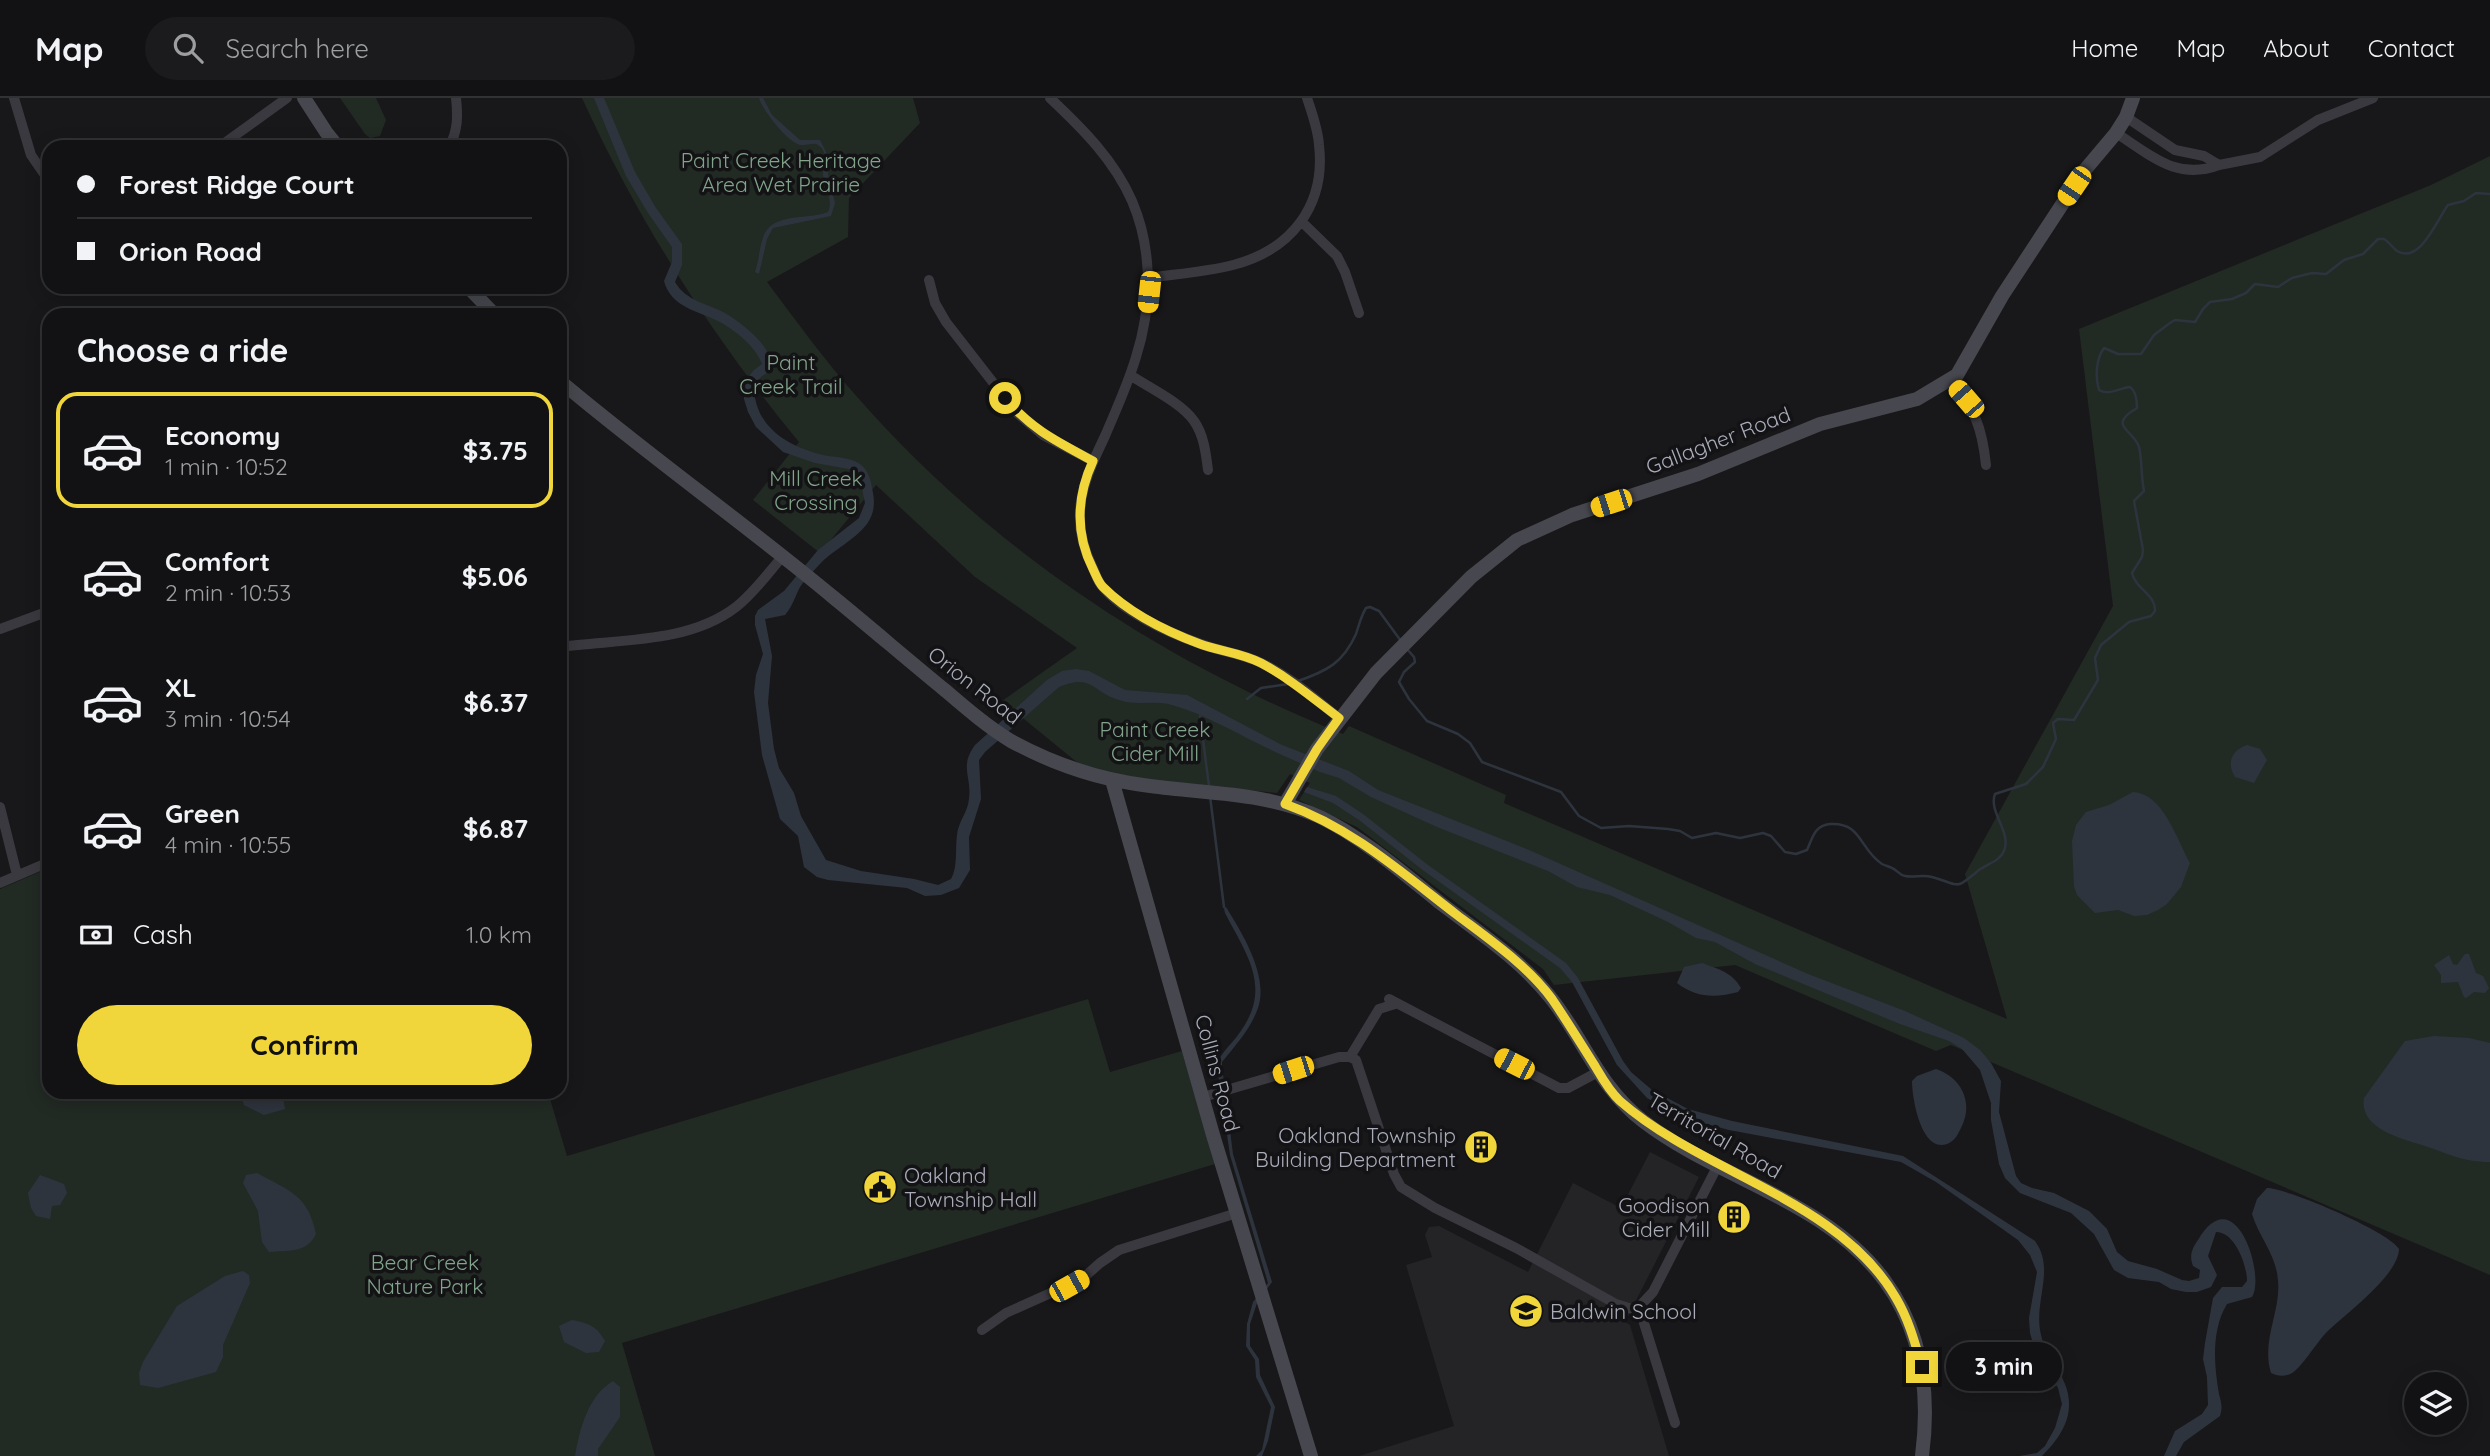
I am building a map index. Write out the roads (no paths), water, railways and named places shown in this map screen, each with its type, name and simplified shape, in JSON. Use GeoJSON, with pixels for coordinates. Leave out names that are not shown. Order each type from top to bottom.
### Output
{"type":"FeatureCollection","features":[{"type":"Feature","properties":{"kind":"street"},"geometry":{"type":"LineString","coordinates":[[14,98],[31,155],[42,171]]}},
{"type":"Feature","properties":{"kind":"street"},"geometry":{"type":"LineString","coordinates":[[229,140],[287,98]]}},
{"type":"Feature","properties":{"kind":"street"},"geometry":{"type":"LineString","coordinates":[[304,98],[332,140]]}},
{"type":"Feature","properties":{"kind":"street"},"geometry":{"type":"LineString","coordinates":[[452,140],[458,119],[456,98]]}},
{"type":"Feature","properties":{"kind":"street"},"geometry":{"type":"LineString","coordinates":[[1050,98],[1077,123],[1110,161],[1132,202],[1146,246],[1148,278],[1145,324],[1130,375],[1093,461],[1079,503],[1083,546],[1101,585],[1140,616],[1169,631],[1202,645],[1259,662],[1295,684],[1339,718]]}},
{"type":"Feature","properties":{"kind":"street"},"geometry":{"type":"LineString","coordinates":[[1148,278],[1233,265],[1255,258],[1280,244],[1302,222],[1309,211],[1317,186],[1320,147],[1307,98]]}},
{"type":"Feature","properties":{"kind":"street","name":"Gallagher Road"},"geometry":{"type":"LineString","coordinates":[[1285,804],[1317,749],[1376,673],[1471,577],[1517,540],[1559,520],[1698,474],[1820,424],[1917,399],[1950,381],[1966,363],[2002,296],[2064,200],[2116,133],[2133,98]]}},
{"type":"Feature","properties":{"kind":"street"},"geometry":{"type":"LineString","coordinates":[[2116,133],[2170,167],[2201,172],[2219,165],[2260,157],[2326,116],[2373,98]]}},
{"type":"Feature","properties":{"kind":"street"},"geometry":{"type":"LineString","coordinates":[[2126,117],[2175,150],[2204,156],[2219,165]]}},
{"type":"Feature","properties":{"kind":"street"},"geometry":{"type":"LineString","coordinates":[[1302,222],[1336,256],[1345,272],[1359,313]]}},
{"type":"Feature","properties":{"kind":"street"},"geometry":{"type":"LineString","coordinates":[[929,280],[935,303],[946,321],[1016,412],[1043,435],[1093,461]]}},
{"type":"Feature","properties":{"kind":"street"},"geometry":{"type":"LineString","coordinates":[[475,294],[488,308]]}},
{"type":"Feature","properties":{"kind":"street"},"geometry":{"type":"LineString","coordinates":[[1130,375],[1184,410],[1195,421],[1204,445],[1208,470]]}},
{"type":"Feature","properties":{"kind":"street"},"geometry":{"type":"LineString","coordinates":[[1950,381],[1966,399],[1978,419],[1986,464]]}},
{"type":"Feature","properties":{"kind":"street","name":"Orion Road"},"geometry":{"type":"LineString","coordinates":[[567,387],[797,567],[989,726],[1010,740],[1074,771],[1112,780],[1228,793],[1285,804],[1337,826],[1379,855],[1506,954],[1551,998],[1598,1072]]}},
{"type":"Feature","properties":{"kind":"street"},"geometry":{"type":"LineString","coordinates":[[567,646],[655,636],[703,625],[737,606],[783,556]]}},
{"type":"Feature","properties":{"kind":"street"},"geometry":{"type":"LineString","coordinates":[[0,629],[42,614]]}},
{"type":"Feature","properties":{"kind":"street","name":"Collins Road"},"geometry":{"type":"LineString","coordinates":[[1112,780],[1237,1213],[1311,1456]]}},
{"type":"Feature","properties":{"kind":"street"},"geometry":{"type":"LineString","coordinates":[[0,807],[18,876]]}},
{"type":"Feature","properties":{"kind":"street"},"geometry":{"type":"LineString","coordinates":[[0,883],[42,865]]}},
{"type":"Feature","properties":{"kind":"street"},"geometry":{"type":"LineString","coordinates":[[1350,1057],[1379,1009],[1392,1002],[1559,1088],[1568,1088],[1598,1072]]}},
{"type":"Feature","properties":{"kind":"street"},"geometry":{"type":"LineString","coordinates":[[1203,1097],[1347,1055],[1356,1060],[1394,1174],[1401,1187],[1616,1304],[1632,1309],[1639,1307],[1653,1292],[1718,1165]]}},
{"type":"Feature","properties":{"kind":"street","name":"Territorial Road"},"geometry":{"type":"LineString","coordinates":[[1598,1072],[1616,1097],[1644,1122],[1842,1235],[1884,1279],[1913,1332],[1922,1367],[1926,1430],[1922,1456]]}},
{"type":"Feature","properties":{"kind":"street"},"geometry":{"type":"LineString","coordinates":[[982,1330],[1006,1313],[1082,1279],[1119,1250],[1237,1213]]}},
{"type":"Feature","properties":{"kind":"street"},"geometry":{"type":"LineString","coordinates":[[1639,1307],[1675,1423]]}},
{"type":"Feature","properties":{"kind":"waterway"},"geometry":{"type":"LineString","coordinates":[[1407,649],[1415,662],[1404,672],[1399,682],[1427,721],[1458,734],[1470,743],[1482,762],[1561,792],[1579,816],[1601,828],[1629,826],[1668,829],[1680,831],[1692,838],[1716,833],[1740,838],[1763,833],[1771,836],[1785,852],[1796,854],[1807,850],[1820,827],[1840,825],[1854,832],[1874,858],[1901,875],[1928,876],[1961,884],[1996,860],[2004,851],[2005,837],[1995,808],[1995,794],[2026,784],[2043,767],[2056,739],[2053,723],[2058,719],[2074,720],[2098,680],[2095,658],[2101,645],[2129,622],[2151,616],[2155,611],[2152,600],[2132,573],[2142,557],[2143,550],[2134,501],[2144,491],[2139,447],[2123,424],[2128,414],[2137,408],[2136,399],[2130,387],[2110,392],[2099,390],[2097,368],[2104,348],[2118,354],[2141,354],[2154,335],[2175,320],[2195,322],[2210,302],[2232,299],[2246,293],[2255,284],[2278,287],[2292,278],[2312,273],[2326,274],[2344,260],[2363,254],[2378,239],[2384,239],[2397,251],[2405,254],[2413,252],[2427,238],[2448,205],[2464,201],[2476,193],[2490,194]]}},
{"type":"Feature","properties":{"kind":"waterway"},"geometry":{"type":"LineString","coordinates":[[1298,681],[1317,674],[1340,659],[1351,644],[1366,608],[1379,611],[1401,641]]}},
{"type":"Feature","properties":{"kind":"waterway"},"geometry":{"type":"LineString","coordinates":[[1247,699],[1261,688],[1288,684]]}},
{"type":"Feature","properties":{"kind":"waterway"},"geometry":{"type":"LineString","coordinates":[[1200,716],[1209,786]]}},
{"type":"Feature","properties":{"kind":"waterway"},"geometry":{"type":"LineString","coordinates":[[1210,796],[1224,907]]}},
{"type":"Feature","properties":{"kind":"place","name":"Oakland Township Building Department"},"geometry":{"type":"Point","coordinates":[1481,1147]}},
{"type":"Feature","properties":{"kind":"place","name":"Oakland Township Hall"},"geometry":{"type":"Point","coordinates":[880,1187]}},
{"type":"Feature","properties":{"kind":"place","name":"Goodison Cider Mill"},"geometry":{"type":"Point","coordinates":[1734,1217]}},
{"type":"Feature","properties":{"kind":"place","name":"Baldwin School"},"geometry":{"type":"Point","coordinates":[1526,1311]}},
{"type":"Feature","properties":{"kind":"park label","name":"Paint Creek Heritage Area Wet Prairie"},"geometry":{"type":"Point","coordinates":[781,172]}},
{"type":"Feature","properties":{"kind":"park label","name":"Paint Creek Trail"},"geometry":{"type":"Point","coordinates":[791,374]}},
{"type":"Feature","properties":{"kind":"park label","name":"Mill Creek Crossing"},"geometry":{"type":"Point","coordinates":[816,490]}},
{"type":"Feature","properties":{"kind":"park label","name":"Paint Creek Cider Mill"},"geometry":{"type":"Point","coordinates":[1155,741]}},
{"type":"Feature","properties":{"kind":"park label","name":"Bear Creek Nature Park"},"geometry":{"type":"Point","coordinates":[425,1274]}}]}
